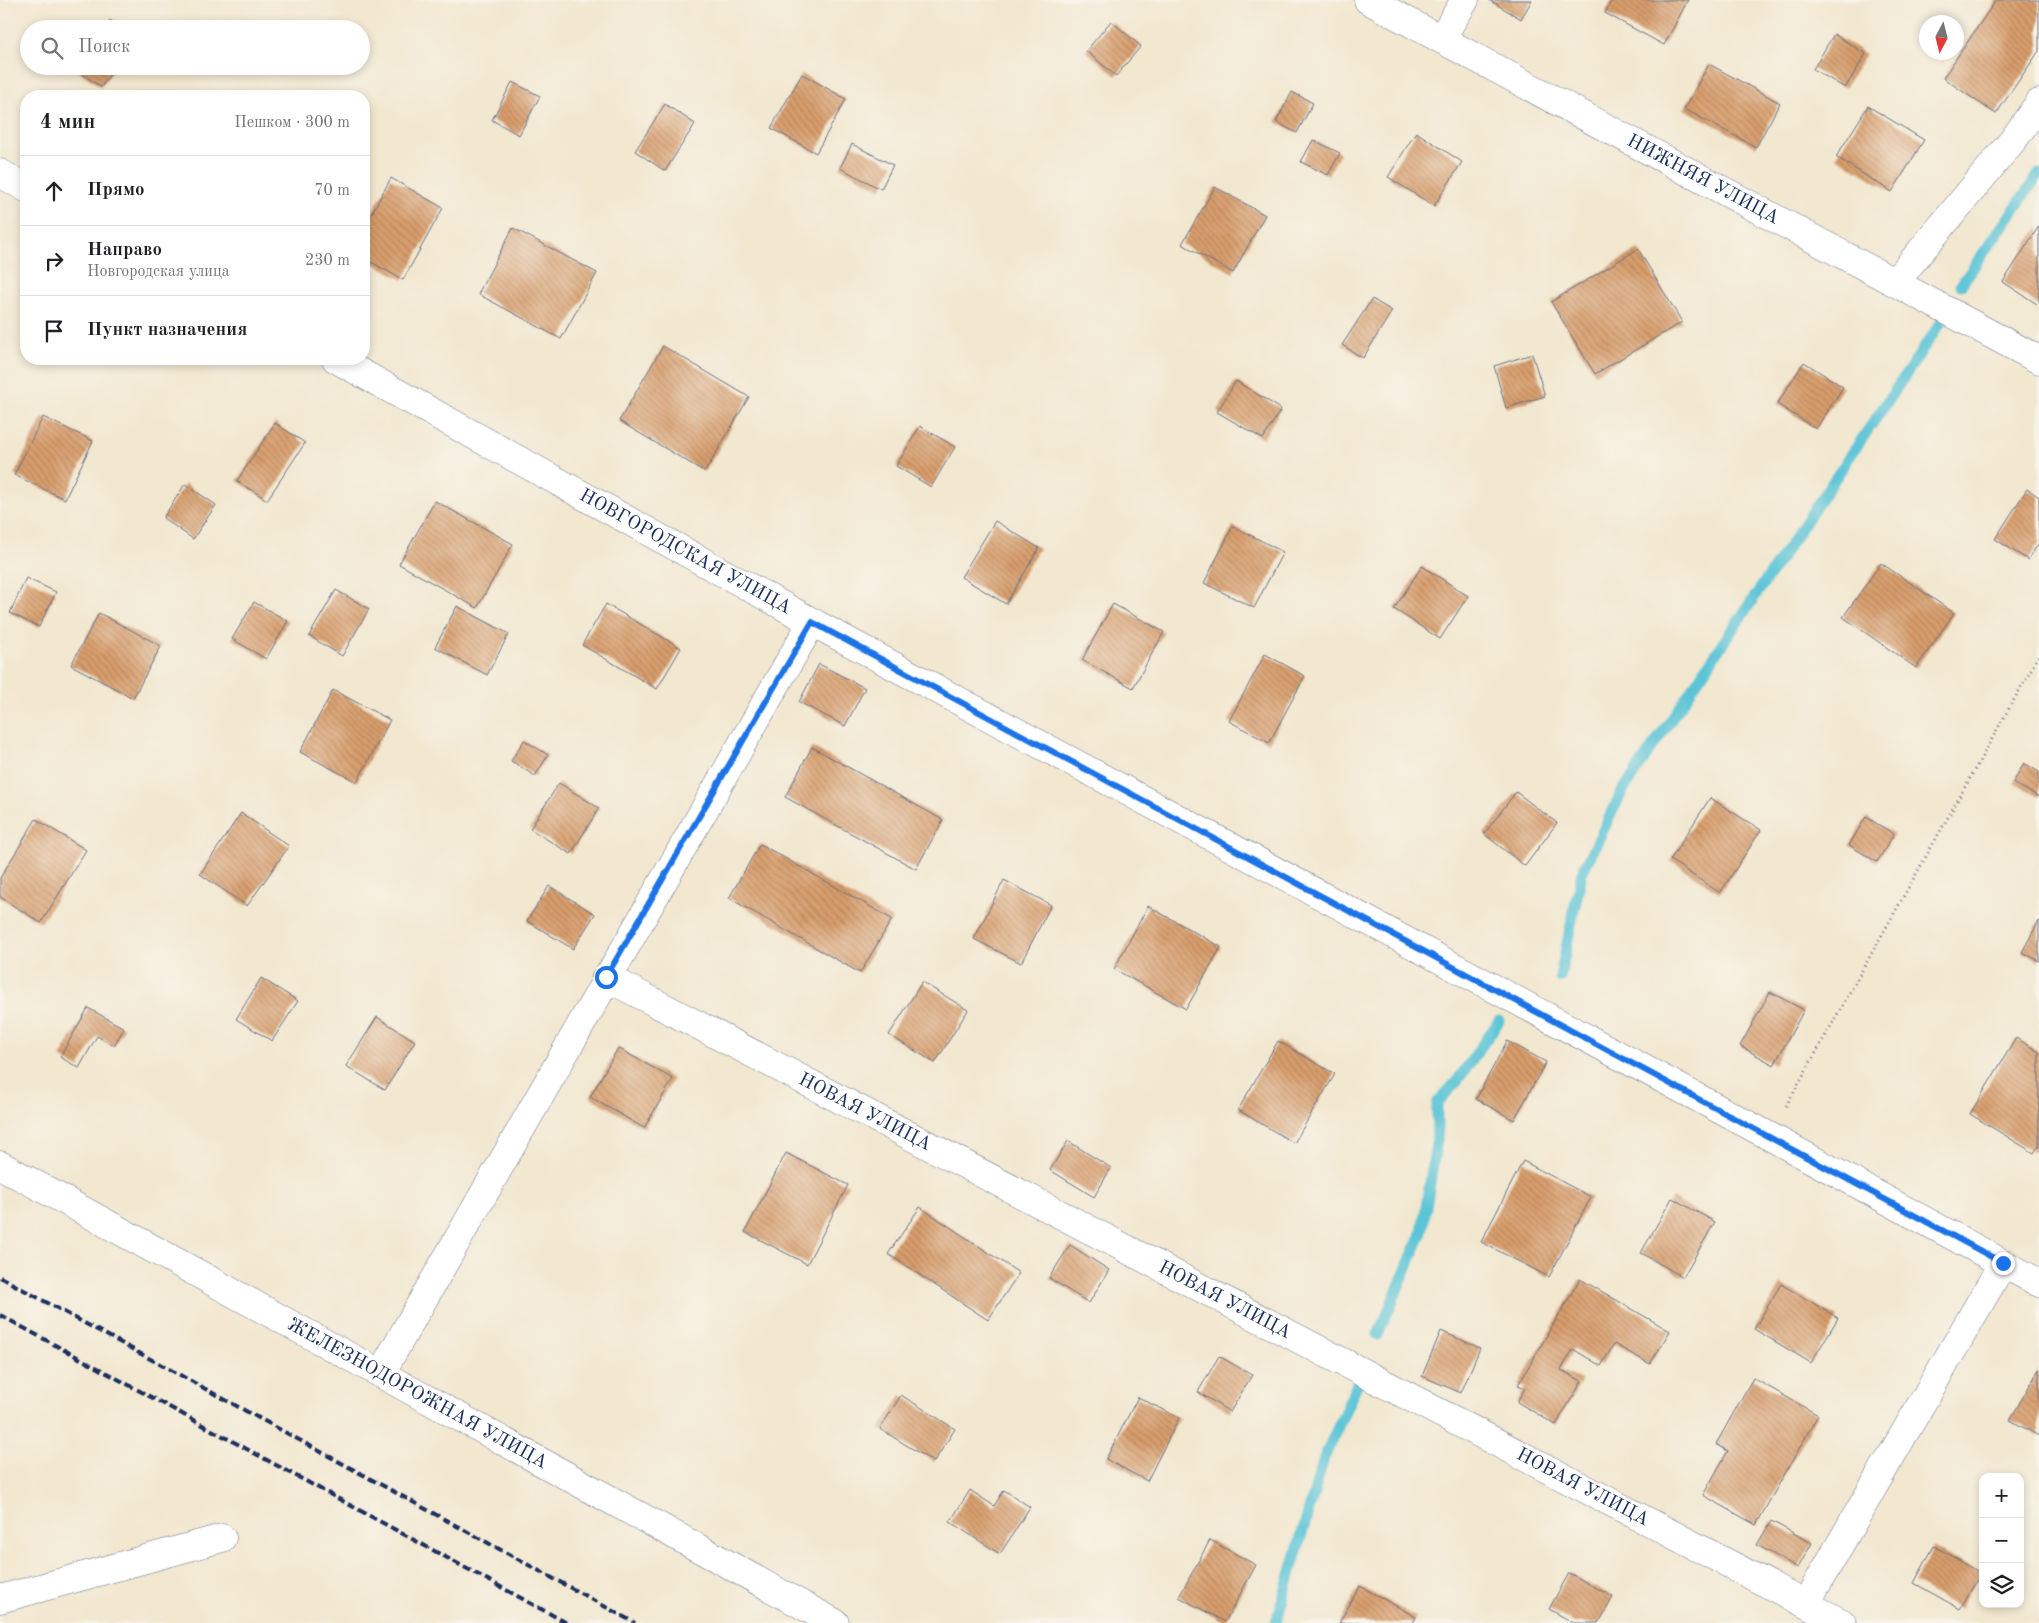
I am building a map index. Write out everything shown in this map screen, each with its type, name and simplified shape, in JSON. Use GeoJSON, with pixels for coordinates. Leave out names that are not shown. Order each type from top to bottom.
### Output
{"type":"FeatureCollection","features":[{"type":"Feature","properties":{"kind":"street","name":"НИЖНЯЯ УЛИЦА"},"geometry":{"type":"LineString","coordinates":[[1368,0],[2039,360]]}},
{"type":"Feature","properties":{"kind":"street"},"geometry":{"type":"LineString","coordinates":[[1441,39],[1465,0]]}},
{"type":"Feature","properties":{"kind":"street"},"geometry":{"type":"LineString","coordinates":[[1895,282],[2014,139],[2039,103]]}},
{"type":"Feature","properties":{"kind":"street"},"geometry":{"type":"LineString","coordinates":[[0,173],[20,185]]}},
{"type":"Feature","properties":{"kind":"street","name":"НОВГОРОДСКАЯ УЛИЦА"},"geometry":{"type":"LineString","coordinates":[[347,365],[812,622],[2039,1283]]}},
{"type":"Feature","properties":{"kind":"street"},"geometry":{"type":"LineString","coordinates":[[381,1373],[606,977],[812,622]]}},
{"type":"Feature","properties":{"kind":"street","name":"НОВАЯ УЛИЦА"},"geometry":{"type":"LineString","coordinates":[[606,977],[1842,1623]]}},
{"type":"Feature","properties":{"kind":"street","name":"ЖЕЛЕЗНОДОРОЖНАЯ УЛИЦА"},"geometry":{"type":"LineString","coordinates":[[0,1165],[835,1623]]}},
{"type":"Feature","properties":{"kind":"street"},"geometry":{"type":"LineString","coordinates":[[1806,1603],[2003,1263]]}},
{"type":"Feature","properties":{"kind":"street"},"geometry":{"type":"LineString","coordinates":[[0,1600],[222,1538]]}},
{"type":"Feature","properties":{"kind":"path"},"geometry":{"type":"LineString","coordinates":[[1769,1136],[2039,655]]}},
{"type":"Feature","properties":{"kind":"building"},"geometry":{"type":"Polygon","coordinates":[[[1489,0],[1532,0],[1521,19],[1489,0]]]}},
{"type":"Feature","properties":{"kind":"building"},"geometry":{"type":"Polygon","coordinates":[[[1612,0],[1688,0],[1664,45],[1605,13],[1612,0]]]}},
{"type":"Feature","properties":{"kind":"building"},"geometry":{"type":"Polygon","coordinates":[[[1996,0],[2039,0],[2039,51],[1996,114],[1943,78],[1955,60],[1964,60],[1964,47],[1996,0]]]}},
{"type":"Feature","properties":{"kind":"building"},"geometry":{"type":"Polygon","coordinates":[[[1111,21],[1141,46],[1116,76],[1086,51],[1111,21]]]}},
{"type":"Feature","properties":{"kind":"building"},"geometry":{"type":"Polygon","coordinates":[[[1834,34],[1866,54],[1845,88],[1813,69],[1834,34]]]}},
{"type":"Feature","properties":{"kind":"building"},"geometry":{"type":"Polygon","coordinates":[[[1709,64],[1780,103],[1756,147],[1684,109],[1709,64]]]}},
{"type":"Feature","properties":{"kind":"building"},"geometry":{"type":"Polygon","coordinates":[[[802,74],[846,99],[816,153],[771,128],[802,74]]]}},
{"type":"Feature","properties":{"kind":"building"},"geometry":{"type":"Polygon","coordinates":[[[84,75],[110,75],[101,87],[84,75]]]}},
{"type":"Feature","properties":{"kind":"building"},"geometry":{"type":"Polygon","coordinates":[[[512,82],[540,96],[519,135],[492,120],[512,82]]]}},
{"type":"Feature","properties":{"kind":"building"},"geometry":{"type":"Polygon","coordinates":[[[1292,92],[1313,103],[1297,133],[1276,122],[1292,92]]]}},
{"type":"Feature","properties":{"kind":"building"},"geometry":{"type":"Polygon","coordinates":[[[665,104],[695,124],[665,171],[635,151],[665,104]]]}},
{"type":"Feature","properties":{"kind":"building"},"geometry":{"type":"Polygon","coordinates":[[[1868,106],[1924,140],[1892,192],[1836,157],[1868,106]]]}},
{"type":"Feature","properties":{"kind":"building"},"geometry":{"type":"Polygon","coordinates":[[[1416,132],[1462,162],[1434,206],[1388,177],[1416,132]]]}},
{"type":"Feature","properties":{"kind":"building"},"geometry":{"type":"Polygon","coordinates":[[[1313,140],[1340,153],[1328,175],[1301,162],[1313,140]]]}},
{"type":"Feature","properties":{"kind":"building"},"geometry":{"type":"Polygon","coordinates":[[[852,144],[893,165],[881,189],[840,168],[852,144]]]}},
{"type":"Feature","properties":{"kind":"building"},"geometry":{"type":"Polygon","coordinates":[[[391,178],[443,208],[403,280],[370,261],[370,216],[391,178]]]}},
{"type":"Feature","properties":{"kind":"building"},"geometry":{"type":"Polygon","coordinates":[[[1215,187],[1265,215],[1233,273],[1182,244],[1215,187]]]}},
{"type":"Feature","properties":{"kind":"building"},"geometry":{"type":"Polygon","coordinates":[[[2039,226],[2039,302],[2037,304],[2003,282],[2039,226]]]}},
{"type":"Feature","properties":{"kind":"building"},"geometry":{"type":"Polygon","coordinates":[[[513,228],[597,273],[561,339],[478,294],[513,228]]]}},
{"type":"Feature","properties":{"kind":"building"},"geometry":{"type":"Polygon","coordinates":[[[1638,249],[1682,322],[1595,374],[1551,302],[1638,249]]]}},
{"type":"Feature","properties":{"kind":"building"},"geometry":{"type":"Polygon","coordinates":[[[1372,299],[1392,311],[1363,358],[1342,345],[1372,299]]]}},
{"type":"Feature","properties":{"kind":"building"},"geometry":{"type":"Polygon","coordinates":[[[663,346],[749,397],[705,472],[619,421],[663,346]]]}},
{"type":"Feature","properties":{"kind":"building"},"geometry":{"type":"Polygon","coordinates":[[[1532,354],[1545,396],[1506,408],[1494,366],[1532,354]]]}},
{"type":"Feature","properties":{"kind":"building"},"geometry":{"type":"Polygon","coordinates":[[[1804,362],[1843,387],[1816,429],[1777,404],[1804,362]]]}},
{"type":"Feature","properties":{"kind":"building"},"geometry":{"type":"Polygon","coordinates":[[[1236,381],[1281,409],[1263,439],[1217,412],[1236,381]]]}},
{"type":"Feature","properties":{"kind":"building"},"geometry":{"type":"Polygon","coordinates":[[[43,417],[93,441],[65,499],[14,475],[43,417]]]}},
{"type":"Feature","properties":{"kind":"building"},"geometry":{"type":"Polygon","coordinates":[[[275,423],[305,443],[267,500],[237,481],[275,423]]]}},
{"type":"Feature","properties":{"kind":"building"},"geometry":{"type":"Polygon","coordinates":[[[920,426],[955,447],[931,487],[896,466],[920,426]]]}},
{"type":"Feature","properties":{"kind":"building"},"geometry":{"type":"Polygon","coordinates":[[[185,484],[216,505],[193,539],[163,518],[185,484]]]}},
{"type":"Feature","properties":{"kind":"building"},"geometry":{"type":"Polygon","coordinates":[[[2027,489],[2039,497],[2039,543],[2028,560],[1995,539],[2027,489]]]}},
{"type":"Feature","properties":{"kind":"building"},"geometry":{"type":"Polygon","coordinates":[[[435,501],[513,544],[477,608],[399,564],[435,501]]]}},
{"type":"Feature","properties":{"kind":"building"},"geometry":{"type":"Polygon","coordinates":[[[995,521],[1039,548],[1006,604],[961,577],[995,521]]]}},
{"type":"Feature","properties":{"kind":"building"},"geometry":{"type":"Polygon","coordinates":[[[1233,526],[1283,552],[1254,608],[1204,583],[1233,526]]]}},
{"type":"Feature","properties":{"kind":"building"},"geometry":{"type":"Polygon","coordinates":[[[1881,563],[1954,613],[1916,668],[1843,617],[1881,563]]]}},
{"type":"Feature","properties":{"kind":"building"},"geometry":{"type":"Polygon","coordinates":[[[1422,566],[1468,596],[1440,639],[1394,609],[1422,566]]]}},
{"type":"Feature","properties":{"kind":"building"},"geometry":{"type":"Polygon","coordinates":[[[26,578],[56,592],[39,627],[10,613],[26,578]]]}},
{"type":"Feature","properties":{"kind":"building"},"geometry":{"type":"Polygon","coordinates":[[[336,590],[369,609],[342,656],[309,636],[336,590]]]}},
{"type":"Feature","properties":{"kind":"building"},"geometry":{"type":"Polygon","coordinates":[[[254,602],[288,621],[266,659],[232,639],[254,602]]]}},
{"type":"Feature","properties":{"kind":"building"},"geometry":{"type":"Polygon","coordinates":[[[606,604],[681,648],[657,689],[582,645],[606,604]]]}},
{"type":"Feature","properties":{"kind":"building"},"geometry":{"type":"Polygon","coordinates":[[[1113,604],[1164,632],[1133,688],[1082,660],[1113,604]]]}},
{"type":"Feature","properties":{"kind":"building"},"geometry":{"type":"Polygon","coordinates":[[[457,606],[509,634],[487,675],[435,647],[457,606]]]}},
{"type":"Feature","properties":{"kind":"building"},"geometry":{"type":"Polygon","coordinates":[[[99,613],[161,646],[133,698],[71,665],[99,613]]]}},
{"type":"Feature","properties":{"kind":"building"},"geometry":{"type":"Polygon","coordinates":[[[1265,654],[1305,676],[1269,743],[1229,721],[1265,654]]]}},
{"type":"Feature","properties":{"kind":"building"},"geometry":{"type":"Polygon","coordinates":[[[819,664],[865,688],[845,726],[799,702],[819,664]]]}},
{"type":"Feature","properties":{"kind":"building"},"geometry":{"type":"Polygon","coordinates":[[[333,690],[390,720],[357,782],[300,752],[333,690]]]}},
{"type":"Feature","properties":{"kind":"building"},"geometry":{"type":"Polygon","coordinates":[[[524,740],[548,755],[535,776],[511,761],[524,740]]]}},
{"type":"Feature","properties":{"kind":"building"},"geometry":{"type":"Polygon","coordinates":[[[812,747],[943,820],[916,869],[785,797],[812,747]]]}},
{"type":"Feature","properties":{"kind":"building"},"geometry":{"type":"Polygon","coordinates":[[[2024,763],[2039,772],[2039,797],[2013,783],[2024,763]]]}},
{"type":"Feature","properties":{"kind":"building"},"geometry":{"type":"Polygon","coordinates":[[[559,783],[599,808],[571,854],[530,829],[559,783]]]}},
{"type":"Feature","properties":{"kind":"building"},"geometry":{"type":"Polygon","coordinates":[[[1516,792],[1557,823],[1525,866],[1484,834],[1516,792]]]}},
{"type":"Feature","properties":{"kind":"building"},"geometry":{"type":"Polygon","coordinates":[[[1710,798],[1761,830],[1720,893],[1670,860],[1710,798]]]}},
{"type":"Feature","properties":{"kind":"building"},"geometry":{"type":"Polygon","coordinates":[[[241,813],[289,846],[247,906],[200,874],[241,813]]]}},
{"type":"Feature","properties":{"kind":"building"},"geometry":{"type":"Polygon","coordinates":[[[1866,817],[1894,834],[1877,862],[1849,845],[1866,817]]]}},
{"type":"Feature","properties":{"kind":"building"},"geometry":{"type":"Polygon","coordinates":[[[36,819],[86,850],[41,923],[0,897],[0,878],[36,819]]]}},
{"type":"Feature","properties":{"kind":"building"},"geometry":{"type":"Polygon","coordinates":[[[760,844],[892,919],[860,973],[729,898],[760,844]]]}},
{"type":"Feature","properties":{"kind":"building"},"geometry":{"type":"Polygon","coordinates":[[[1004,880],[1051,905],[1021,963],[974,939],[1004,880]]]}},
{"type":"Feature","properties":{"kind":"building"},"geometry":{"type":"Polygon","coordinates":[[[549,886],[595,914],[573,949],[527,921],[549,886]]]}},
{"type":"Feature","properties":{"kind":"building"},"geometry":{"type":"Polygon","coordinates":[[[1148,906],[1221,947],[1186,1009],[1114,969],[1148,906]]]}},
{"type":"Feature","properties":{"kind":"building"},"geometry":{"type":"Polygon","coordinates":[[[2039,921],[2039,961],[2022,952],[2039,921]]]}},
{"type":"Feature","properties":{"kind":"building"},"geometry":{"type":"Polygon","coordinates":[[[261,978],[298,1001],[272,1041],[236,1019],[261,978]]]}},
{"type":"Feature","properties":{"kind":"building"},"geometry":{"type":"Polygon","coordinates":[[[922,982],[968,1010],[935,1063],[889,1035],[922,982]]]}},
{"type":"Feature","properties":{"kind":"building"},"geometry":{"type":"Polygon","coordinates":[[[1770,992],[1804,1010],[1774,1065],[1740,1046],[1770,992]]]}},
{"type":"Feature","properties":{"kind":"building"},"geometry":{"type":"Polygon","coordinates":[[[88,1008],[124,1028],[114,1046],[97,1036],[79,1068],[60,1057],[88,1008]]]}},
{"type":"Feature","properties":{"kind":"building"},"geometry":{"type":"Polygon","coordinates":[[[377,1017],[415,1041],[385,1090],[346,1066],[377,1017]]]}},
{"type":"Feature","properties":{"kind":"building"},"geometry":{"type":"Polygon","coordinates":[[[2016,1038],[2039,1052],[2039,1145],[2034,1153],[1970,1114],[2016,1038]]]}},
{"type":"Feature","properties":{"kind":"building"},"geometry":{"type":"Polygon","coordinates":[[[1278,1041],[1335,1074],[1294,1143],[1238,1110],[1278,1041]]]}},
{"type":"Feature","properties":{"kind":"building"},"geometry":{"type":"Polygon","coordinates":[[[1507,1041],[1546,1062],[1514,1120],[1476,1099],[1507,1041]]]}},
{"type":"Feature","properties":{"kind":"building"},"geometry":{"type":"Polygon","coordinates":[[[618,1048],[673,1079],[644,1128],[590,1097],[618,1048]]]}},
{"type":"Feature","properties":{"kind":"building"},"geometry":{"type":"Polygon","coordinates":[[[1068,1141],[1111,1168],[1094,1197],[1050,1170],[1068,1141]]]}},
{"type":"Feature","properties":{"kind":"building"},"geometry":{"type":"Polygon","coordinates":[[[786,1153],[848,1185],[807,1264],[745,1232],[786,1153]]]}},
{"type":"Feature","properties":{"kind":"building"},"geometry":{"type":"Polygon","coordinates":[[[1523,1161],[1591,1197],[1549,1277],[1481,1242],[1523,1161]]]}},
{"type":"Feature","properties":{"kind":"building"},"geometry":{"type":"Polygon","coordinates":[[[1672,1198],[1715,1222],[1683,1277],[1641,1253],[1672,1198]]]}},
{"type":"Feature","properties":{"kind":"building"},"geometry":{"type":"Polygon","coordinates":[[[920,1207],[1019,1273],[988,1320],[888,1254],[920,1207]]]}},
{"type":"Feature","properties":{"kind":"building"},"geometry":{"type":"Polygon","coordinates":[[[1070,1245],[1109,1270],[1089,1303],[1049,1278],[1070,1245]]]}},
{"type":"Feature","properties":{"kind":"building"},"geometry":{"type":"Polygon","coordinates":[[[1580,1279],[1670,1331],[1650,1364],[1614,1344],[1601,1366],[1573,1349],[1561,1370],[1582,1381],[1556,1425],[1517,1402],[1525,1388],[1518,1385],[1580,1279]]]}},
{"type":"Feature","properties":{"kind":"building"},"geometry":{"type":"Polygon","coordinates":[[[1781,1284],[1838,1318],[1811,1363],[1754,1329],[1781,1284]]]}},
{"type":"Feature","properties":{"kind":"building"},"geometry":{"type":"Polygon","coordinates":[[[1441,1331],[1480,1348],[1461,1393],[1422,1376],[1441,1331]]]}},
{"type":"Feature","properties":{"kind":"building"},"geometry":{"type":"Polygon","coordinates":[[[1219,1356],[1252,1375],[1230,1412],[1198,1392],[1219,1356]]]}},
{"type":"Feature","properties":{"kind":"building"},"geometry":{"type":"Polygon","coordinates":[[[2039,1369],[2039,1436],[2010,1420],[2039,1369]]]}},
{"type":"Feature","properties":{"kind":"building"},"geometry":{"type":"Polygon","coordinates":[[[1753,1378],[1818,1415],[1756,1525],[1703,1495],[1728,1451],[1716,1444],[1753,1378]]]}},
{"type":"Feature","properties":{"kind":"building"},"geometry":{"type":"Polygon","coordinates":[[[901,1395],[955,1429],[934,1462],[880,1429],[901,1395]]]}},
{"type":"Feature","properties":{"kind":"building"},"geometry":{"type":"Polygon","coordinates":[[[1138,1397],[1179,1418],[1147,1481],[1106,1459],[1138,1397]]]}},
{"type":"Feature","properties":{"kind":"building"},"geometry":{"type":"Polygon","coordinates":[[[970,1490],[994,1506],[1004,1490],[1030,1507],[1000,1554],[950,1522],[970,1490]]]}},
{"type":"Feature","properties":{"kind":"building"},"geometry":{"type":"Polygon","coordinates":[[[1771,1521],[1812,1543],[1798,1568],[1757,1545],[1771,1521]]]}},
{"type":"Feature","properties":{"kind":"building"},"geometry":{"type":"Polygon","coordinates":[[[1210,1540],[1256,1565],[1225,1622],[1179,1597],[1210,1540]]]}},
{"type":"Feature","properties":{"kind":"building"},"geometry":{"type":"Polygon","coordinates":[[[1934,1546],[1979,1572],[1979,1576],[1960,1609],[1914,1583],[1934,1546]]]}},
{"type":"Feature","properties":{"kind":"building"},"geometry":{"type":"Polygon","coordinates":[[[1569,1573],[1613,1597],[1599,1623],[1574,1623],[1549,1609],[1569,1573]]]}},
{"type":"Feature","properties":{"kind":"building"},"geometry":{"type":"Polygon","coordinates":[[[1360,1586],[1416,1617],[1413,1623],[1339,1623],[1360,1586]]]}},
{"type":"Feature","properties":{"kind":"waterway"},"geometry":{"type":"LineString","coordinates":[[1961,285],[2039,174]]}},
{"type":"Feature","properties":{"kind":"waterway"},"geometry":{"type":"LineString","coordinates":[[1560,977],[1582,873],[1622,792],[1940,324]]}},
{"type":"Feature","properties":{"kind":"waterway"},"geometry":{"type":"LineString","coordinates":[[1378,1335],[1422,1232],[1437,1139],[1437,1103],[1457,1081],[1499,1021]]}},
{"type":"Feature","properties":{"kind":"waterway"},"geometry":{"type":"LineString","coordinates":[[1276,1623],[1324,1458],[1358,1382]]}},
{"type":"Feature","properties":{"kind":"railway"},"geometry":{"type":"LineString","coordinates":[[0,1277],[635,1623]]}},
{"type":"Feature","properties":{"kind":"railway"},"geometry":{"type":"LineString","coordinates":[[0,1315],[567,1623]]}},
{"type":"Feature","properties":{"kind":"route"},"geometry":{"type":"LineString","coordinates":[[606,977],[812,622],[2003,1263]]}}]}
